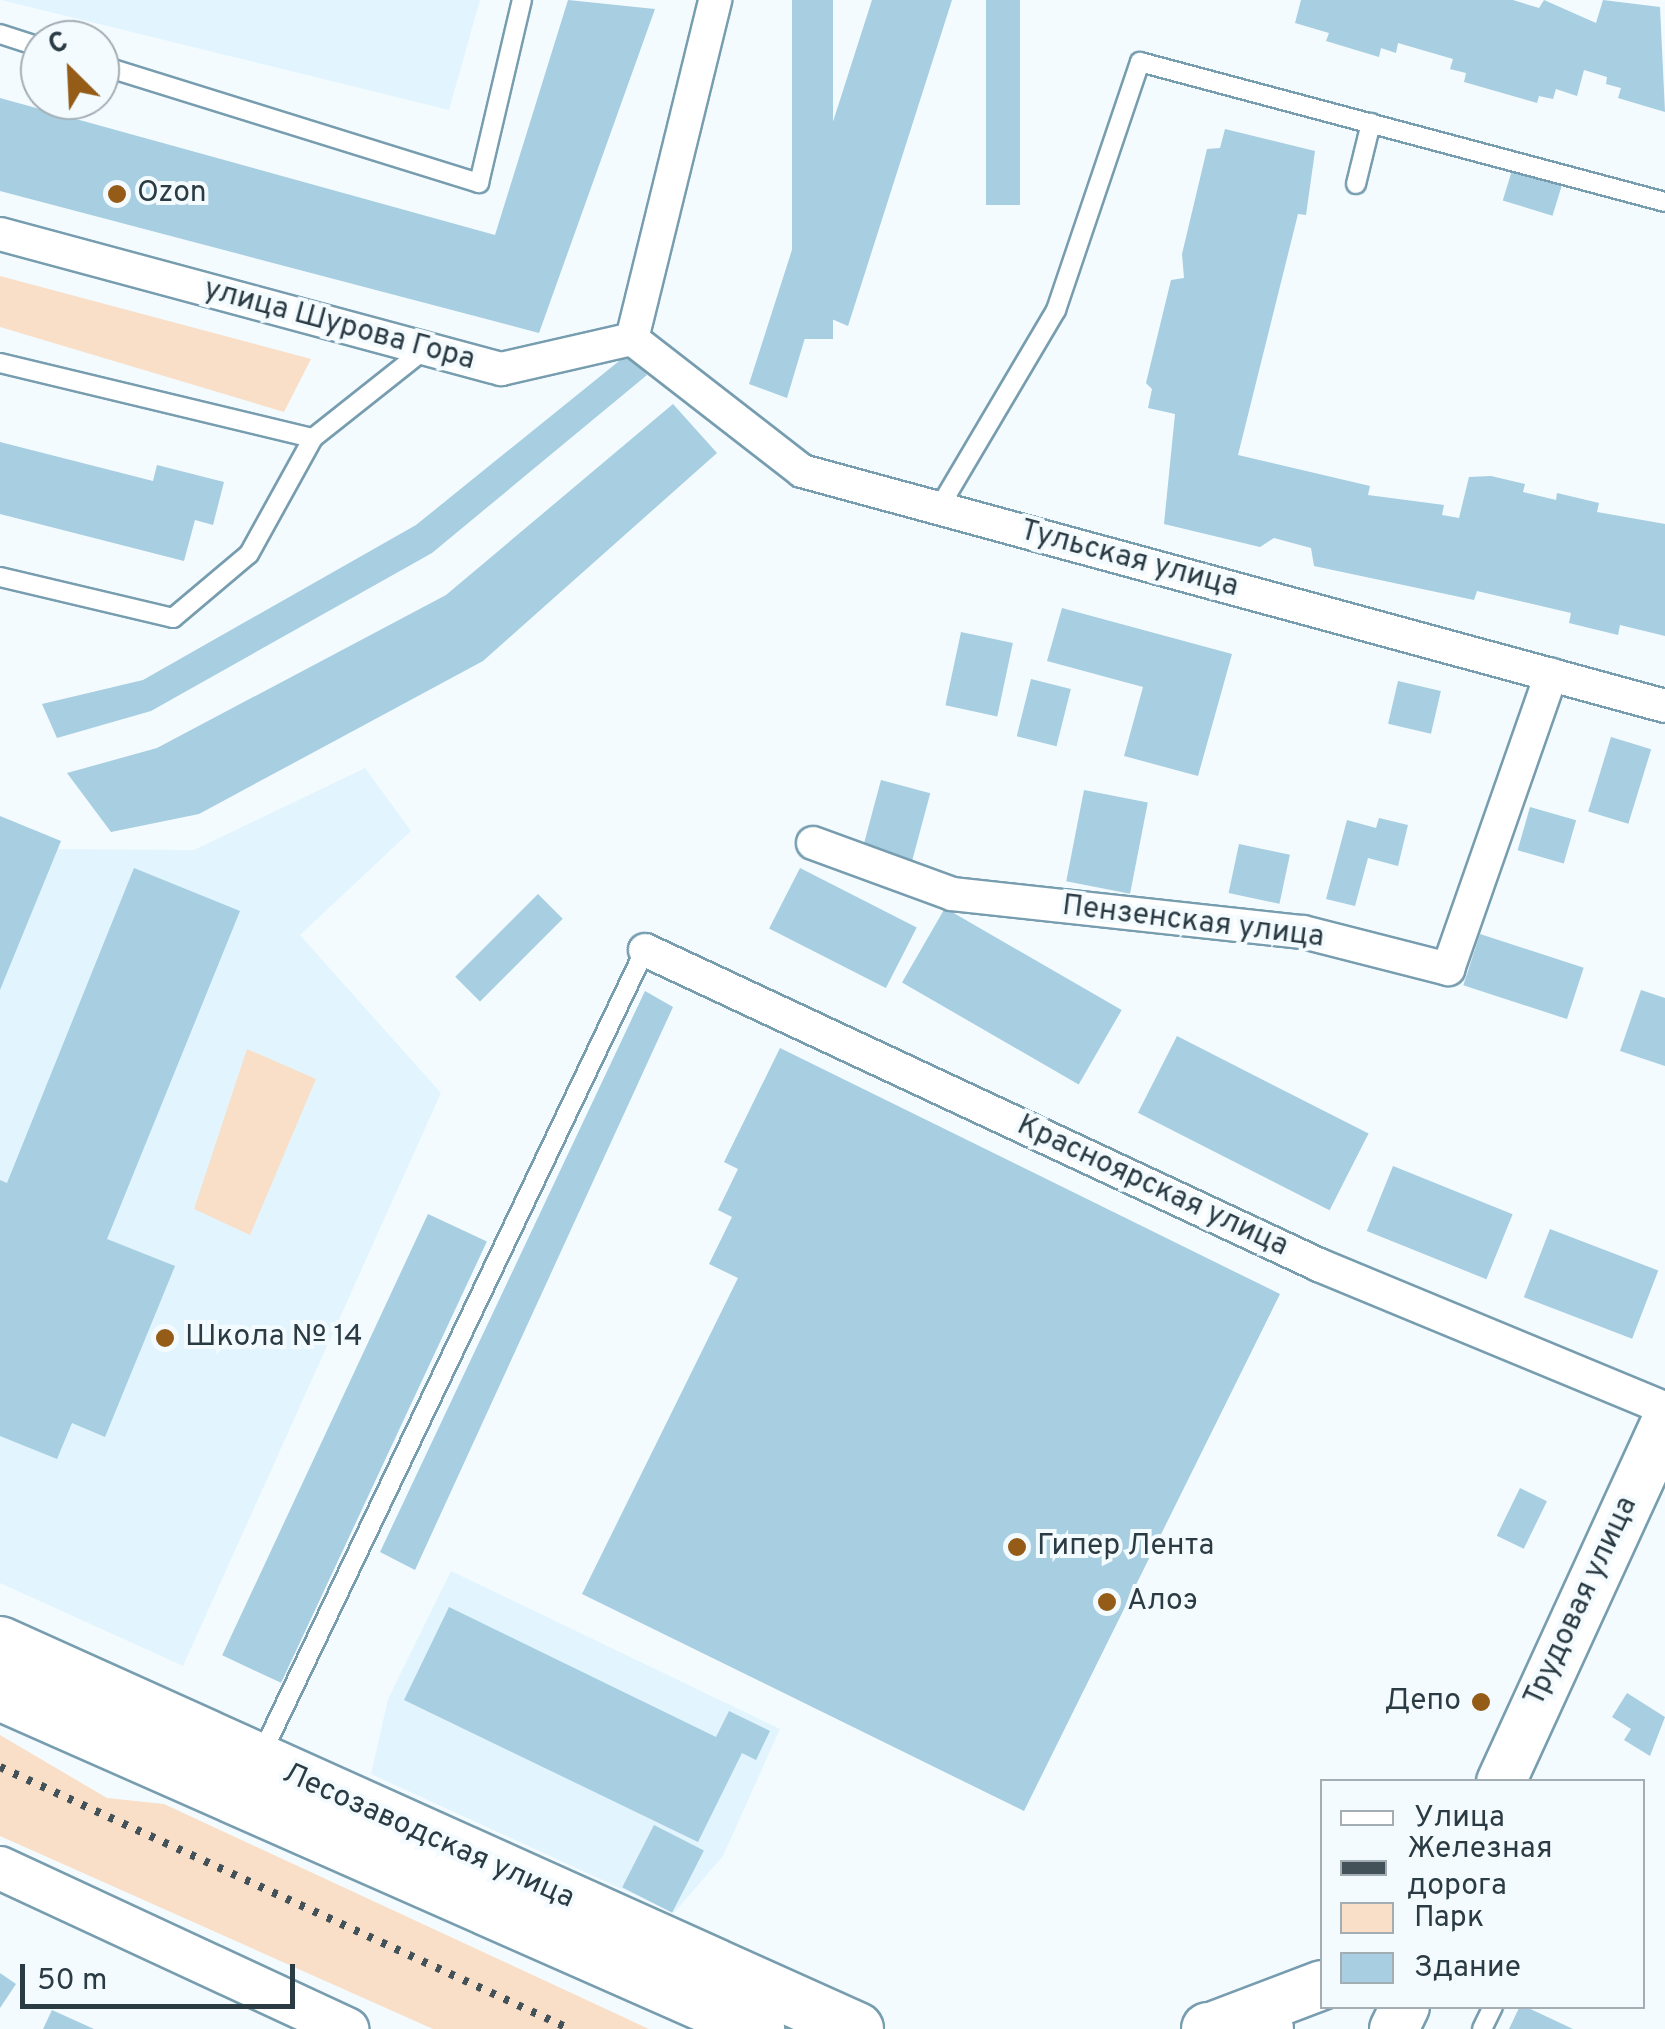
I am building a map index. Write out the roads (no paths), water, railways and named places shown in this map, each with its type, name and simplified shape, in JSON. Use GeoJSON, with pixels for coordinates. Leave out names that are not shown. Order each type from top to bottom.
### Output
{"type":"FeatureCollection","features":[{"type":"Feature","properties":{"kind":"main road","name":"Трудовая улица"},"geometry":{"type":"LineString","coordinates":[[1502,1779],[1665,1424]]}},
{"type":"Feature","properties":{"kind":"main road","name":"Лесозаводская улица"},"geometry":{"type":"LineString","coordinates":[[0,1643],[858,2029]]}},
{"type":"Feature","properties":{"kind":"main road","name":"Лесозаводская улица"},"geometry":{"type":"LineString","coordinates":[[0,1694],[758,2029]]}},
{"type":"Feature","properties":{"kind":"main road"},"geometry":{"type":"LineString","coordinates":[[1207,2029],[1320,1986]]}},
{"type":"Feature","properties":{"kind":"main road"},"geometry":{"type":"LineString","coordinates":[[1207,2029],[1267,2029]]}},
{"type":"Feature","properties":{"kind":"street"},"geometry":{"type":"LineString","coordinates":[[632,339],[714,0]]}},
{"type":"Feature","properties":{"kind":"street","name":"улица Шурова Гора"},"geometry":{"type":"LineString","coordinates":[[0,234],[501,369],[632,339]]}},
{"type":"Feature","properties":{"kind":"street","name":"Тульская улица"},"geometry":{"type":"LineString","coordinates":[[632,339],[802,471],[1665,706]]}},
{"type":"Feature","properties":{"kind":"street","name":"Пензенская улица"},"geometry":{"type":"LineString","coordinates":[[813,843],[952,894],[1303,932],[1448,969],[1551,675]]}},
{"type":"Feature","properties":{"kind":"street","name":"Красноярская улица"},"geometry":{"type":"LineString","coordinates":[[646,950],[1319,1265],[1665,1408]]}},
{"type":"Feature","properties":{"kind":"street"},"geometry":{"type":"LineString","coordinates":[[5,1878],[346,2029]]}},
{"type":"Feature","properties":{"kind":"lane"},"geometry":{"type":"LineString","coordinates":[[120,72],[479,183],[522,0]]}},
{"type":"Feature","properties":{"kind":"lane"},"geometry":{"type":"LineString","coordinates":[[939,508],[1056,310],[1140,62],[1665,202]]}},
{"type":"Feature","properties":{"kind":"lane"},"geometry":{"type":"LineString","coordinates":[[1356,184],[1370,123]]}},
{"type":"Feature","properties":{"kind":"lane"},"geometry":{"type":"LineString","coordinates":[[0,577],[173,618],[249,554],[314,438],[424,350]]}},
{"type":"Feature","properties":{"kind":"lane"},"geometry":{"type":"LineString","coordinates":[[0,363],[314,438]]}},
{"type":"Feature","properties":{"kind":"lane"},"geometry":{"type":"LineString","coordinates":[[259,1760],[646,950]]}},
{"type":"Feature","properties":{"kind":"railway"},"geometry":{"type":"LineString","coordinates":[[0,1767],[570,2029]]}},
{"type":"Feature","properties":{"kind":"place","name":"Ozon"},"geometry":{"type":"Point","coordinates":[117,194]}},
{"type":"Feature","properties":{"kind":"place","name":"Школа № 14"},"geometry":{"type":"Point","coordinates":[165,1338]}},
{"type":"Feature","properties":{"kind":"place","name":"Гипер Лента"},"geometry":{"type":"Point","coordinates":[1017,1547]}},
{"type":"Feature","properties":{"kind":"place","name":"Алоэ"},"geometry":{"type":"Point","coordinates":[1107,1602]}},
{"type":"Feature","properties":{"kind":"place","name":"Депо"},"geometry":{"type":"Point","coordinates":[1481,1702]}}]}
